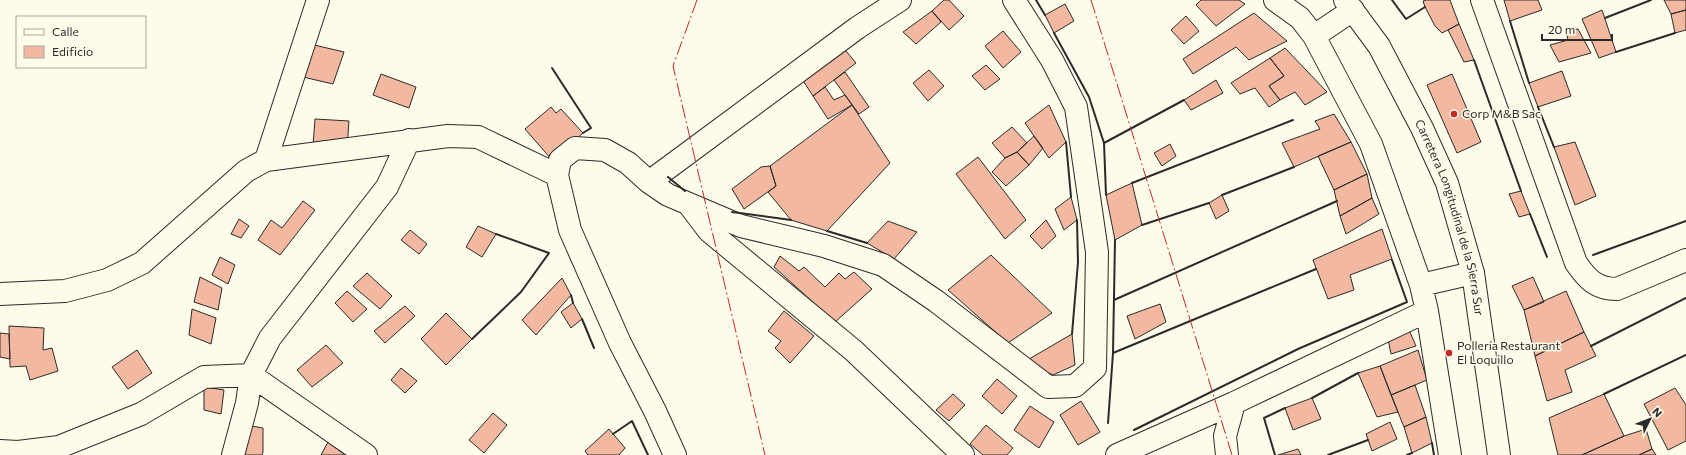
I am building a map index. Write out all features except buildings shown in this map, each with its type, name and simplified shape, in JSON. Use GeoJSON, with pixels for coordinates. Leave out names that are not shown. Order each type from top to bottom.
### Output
{"type":"FeatureCollection","features":[{"type":"Feature","properties":{"kind":"main road"},"geometry":{"type":"LineString","coordinates":[[266,160],[318,0]]}},
{"type":"Feature","properties":{"kind":"main road"},"geometry":{"type":"LineString","coordinates":[[649,182],[857,28],[900,0]]}},
{"type":"Feature","properties":{"kind":"main road"},"geometry":{"type":"LineString","coordinates":[[675,455],[655,410],[620,343],[570,230],[557,175],[560,160],[574,148],[605,150],[628,163],[649,182],[668,195],[690,206],[740,226],[824,246],[883,265],[936,301],[1048,387],[1075,386],[1095,368],[1097,252],[1076,107],[1052,60],[1014,0]]}},
{"type":"Feature","properties":{"kind":"main road"},"geometry":{"type":"LineString","coordinates":[[1275,0],[1300,18],[1314,36],[1371,144],[1421,285],[1427,311],[1450,455]]}},
{"type":"Feature","properties":{"kind":"main road"},"geometry":{"type":"LineString","coordinates":[[1482,0],[1576,263],[1585,277],[1608,289],[1617,289],[1686,260]]}},
{"type":"Feature","properties":{"kind":"main road"},"geometry":{"type":"LineString","coordinates":[[1314,36],[1349,5]]}},
{"type":"Feature","properties":{"kind":"main road","name":"Carretera Longitudinal de la Sierra Sur"},"geometry":{"type":"LineString","coordinates":[[1349,5],[1379,46],[1400,85],[1447,183],[1473,273],[1499,455]]}},
{"type":"Feature","properties":{"kind":"main road"},"geometry":{"type":"LineString","coordinates":[[0,294],[65,291],[107,280],[142,263],[246,171],[266,160],[408,140],[448,136],[478,137],[557,175]]}},
{"type":"Feature","properties":{"kind":"main road"},"geometry":{"type":"LineString","coordinates":[[233,455],[247,403],[251,375],[270,338],[387,187],[408,140]]}},
{"type":"Feature","properties":{"kind":"main road"},"geometry":{"type":"LineString","coordinates":[[690,206],[709,232],[854,351],[963,455]]}},
{"type":"Feature","properties":{"kind":"main road"},"geometry":{"type":"LineString","coordinates":[[1421,285],[1473,273]]}},
{"type":"Feature","properties":{"kind":"main road"},"geometry":{"type":"LineString","coordinates":[[1117,455],[1234,403],[1427,311]]}},
{"type":"Feature","properties":{"kind":"main road"},"geometry":{"type":"LineString","coordinates":[[0,451],[18,452],[59,447],[141,414],[204,377],[251,375],[366,455]]}},
{"type":"Feature","properties":{"kind":"main road"},"geometry":{"type":"LineString","coordinates":[[1227,455],[1225,436],[1234,403]]}},
{"type":"Feature","properties":{"kind":"wall"},"geometry":{"type":"LineString","coordinates":[[1036,0],[1045,15]]}},
{"type":"Feature","properties":{"kind":"wall"},"geometry":{"type":"LineString","coordinates":[[1392,0],[1406,19],[1425,7]]}},
{"type":"Feature","properties":{"kind":"wall"},"geometry":{"type":"LineString","coordinates":[[1605,18],[1651,0]]}},
{"type":"Feature","properties":{"kind":"wall"},"geometry":{"type":"LineString","coordinates":[[1510,21],[1529,83]]}},
{"type":"Feature","properties":{"kind":"wall"},"geometry":{"type":"LineString","coordinates":[[1054,33],[1089,97],[1104,143],[1106,195]]}},
{"type":"Feature","properties":{"kind":"wall"},"geometry":{"type":"LineString","coordinates":[[1616,52],[1675,33]]}},
{"type":"Feature","properties":{"kind":"wall"},"geometry":{"type":"LineString","coordinates":[[1474,60],[1521,191]]}},
{"type":"Feature","properties":{"kind":"wall"},"geometry":{"type":"LineString","coordinates":[[552,68],[591,128],[583,133]]}},
{"type":"Feature","properties":{"kind":"wall"},"geometry":{"type":"LineString","coordinates":[[1104,143],[1184,100]]}},
{"type":"Feature","properties":{"kind":"wall"},"geometry":{"type":"LineString","coordinates":[[1538,107],[1554,147]]}},
{"type":"Feature","properties":{"kind":"wall"},"geometry":{"type":"LineString","coordinates":[[1132,183],[1293,120]]}},
{"type":"Feature","properties":{"kind":"wall"},"geometry":{"type":"LineString","coordinates":[[1066,142],[1071,197]]}},
{"type":"Feature","properties":{"kind":"wall"},"geometry":{"type":"LineString","coordinates":[[1222,195],[1294,167]]}},
{"type":"Feature","properties":{"kind":"wall"},"geometry":{"type":"LineString","coordinates":[[668,177],[685,191]]}},
{"type":"Feature","properties":{"kind":"wall"},"geometry":{"type":"LineString","coordinates":[[1114,300],[1337,201]]}},
{"type":"Feature","properties":{"kind":"wall"},"geometry":{"type":"LineString","coordinates":[[1142,225],[1209,203]]}},
{"type":"Feature","properties":{"kind":"wall"},"geometry":{"type":"LineString","coordinates":[[732,212],[791,220]]}},
{"type":"Feature","properties":{"kind":"wall"},"geometry":{"type":"LineString","coordinates":[[1530,214],[1547,257]]}},
{"type":"Feature","properties":{"kind":"wall"},"geometry":{"type":"LineString","coordinates":[[1072,334],[1078,262],[1077,220]]}},
{"type":"Feature","properties":{"kind":"wall"},"geometry":{"type":"LineString","coordinates":[[1593,255],[1686,221]]}},
{"type":"Feature","properties":{"kind":"wall"},"geometry":{"type":"LineString","coordinates":[[827,231],[867,243]]}},
{"type":"Feature","properties":{"kind":"wall"},"geometry":{"type":"LineString","coordinates":[[472,339],[521,292],[549,253],[496,234]]}},
{"type":"Feature","properties":{"kind":"wall"},"geometry":{"type":"LineString","coordinates":[[1108,423],[1113,353],[1115,240]]}},
{"type":"Feature","properties":{"kind":"wall"},"geometry":{"type":"LineString","coordinates":[[1134,430],[1298,349],[1407,302],[1392,260]]}},
{"type":"Feature","properties":{"kind":"wall"},"geometry":{"type":"LineString","coordinates":[[1113,353],[1316,269]]}},
{"type":"Feature","properties":{"kind":"wall"},"geometry":{"type":"LineString","coordinates":[[571,295],[573,303]]}},
{"type":"Feature","properties":{"kind":"wall"},"geometry":{"type":"LineString","coordinates":[[1591,346],[1686,298]]}},
{"type":"Feature","properties":{"kind":"wall"},"geometry":{"type":"LineString","coordinates":[[582,319],[594,348]]}},
{"type":"Feature","properties":{"kind":"wall"},"geometry":{"type":"LineString","coordinates":[[1604,394],[1686,355]]}},
{"type":"Feature","properties":{"kind":"wall"},"geometry":{"type":"LineString","coordinates":[[1312,398],[1358,373]]}},
{"type":"Feature","properties":{"kind":"wall"},"geometry":{"type":"LineString","coordinates":[[1275,455],[1264,418],[1285,408]]}},
{"type":"Feature","properties":{"kind":"wall"},"geometry":{"type":"LineString","coordinates":[[613,434],[632,421],[648,455]]}},
{"type":"Feature","properties":{"kind":"wall"},"geometry":{"type":"LineString","coordinates":[[1328,455],[1368,440]]}},
{"type":"Feature","properties":{"kind":"wall"},"geometry":{"type":"LineString","coordinates":[[1432,443],[1434,455]]}},
{"type":"Feature","properties":{"kind":"wall"},"geometry":{"type":"LineString","coordinates":[[1407,455],[1412,453]]}},
{"type":"Feature","properties":{"kind":"power"},"geometry":{"type":"LineString","coordinates":[[697,0],[673,66],[765,455]]}},
{"type":"Feature","properties":{"kind":"power"},"geometry":{"type":"LineString","coordinates":[[1091,0],[1232,455]]}},
{"type":"Feature","properties":{"kind":"place","name":"Corp M&B Sac"},"geometry":{"type":"Point","coordinates":[1454,114]}},
{"type":"Feature","properties":{"kind":"place","name":"Pollería Restaurant El Loquillo"},"geometry":{"type":"Point","coordinates":[1449,353]}}]}
